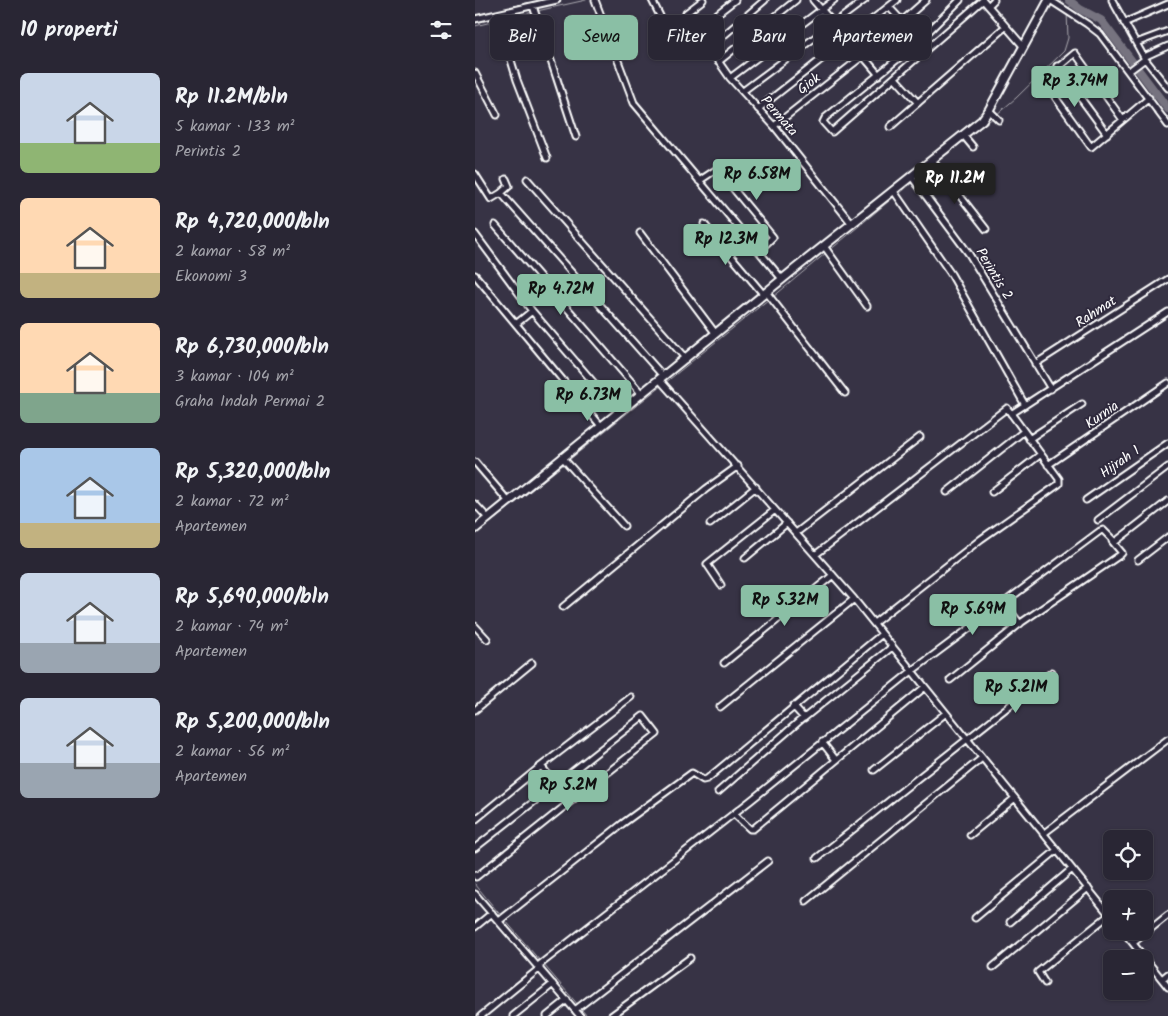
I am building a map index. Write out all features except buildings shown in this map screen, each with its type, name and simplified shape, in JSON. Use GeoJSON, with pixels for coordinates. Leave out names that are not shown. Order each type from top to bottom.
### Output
{"type":"FeatureCollection","features":[{"type":"Feature","properties":{"kind":"street"},"geometry":{"type":"LineString","coordinates":[[510,15],[557,0]]}},
{"type":"Feature","properties":{"kind":"street"},"geometry":{"type":"LineString","coordinates":[[595,0],[634,103],[782,279]]}},
{"type":"Feature","properties":{"kind":"street"},"geometry":{"type":"LineString","coordinates":[[653,0],[660,15]]}},
{"type":"Feature","properties":{"kind":"street"},"geometry":{"type":"LineString","coordinates":[[686,13],[703,0]]}},
{"type":"Feature","properties":{"kind":"street"},"geometry":{"type":"LineString","coordinates":[[716,15],[735,0]]}},
{"type":"Feature","properties":{"kind":"street","name":"Permata"},"geometry":{"type":"LineString","coordinates":[[765,0],[709,46],[730,78],[774,126],[852,224]]}},
{"type":"Feature","properties":{"kind":"street"},"geometry":{"type":"LineString","coordinates":[[718,62],[796,0]]}},
{"type":"Feature","properties":{"kind":"street"},"geometry":{"type":"LineString","coordinates":[[813,0],[825,15]]}},
{"type":"Feature","properties":{"kind":"street"},"geometry":{"type":"LineString","coordinates":[[730,78],[834,0]]}},
{"type":"Feature","properties":{"kind":"street"},"geometry":{"type":"LineString","coordinates":[[846,15],[865,0]]}},
{"type":"Feature","properties":{"kind":"street"},"geometry":{"type":"LineString","coordinates":[[879,15],[897,0]]}},
{"type":"Feature","properties":{"kind":"street","name":"Giok"},"geometry":{"type":"LineString","coordinates":[[909,15],[926,0]]}},
{"type":"Feature","properties":{"kind":"street"},"geometry":{"type":"LineString","coordinates":[[960,0],[915,45],[823,120],[832,132],[983,0],[1023,46]]}},
{"type":"Feature","properties":{"kind":"street"},"geometry":{"type":"LineString","coordinates":[[988,6],[994,0]]}},
{"type":"Feature","properties":{"kind":"street"},"geometry":{"type":"LineString","coordinates":[[475,529],[618,411],[767,295],[782,279],[825,248],[852,224],[965,138],[982,120],[994,116],[1023,46],[1049,0],[1074,14],[1100,34],[1131,69],[1168,125]]}},
{"type":"Feature","properties":{"kind":"street"},"geometry":{"type":"LineString","coordinates":[[1112,0],[1143,59],[1168,88]]}},
{"type":"Feature","properties":{"kind":"street"},"geometry":{"type":"LineString","coordinates":[[1123,23],[1168,4]]}},
{"type":"Feature","properties":{"kind":"street"},"geometry":{"type":"LineString","coordinates":[[533,7],[576,137]]}},
{"type":"Feature","properties":{"kind":"street"},"geometry":{"type":"LineString","coordinates":[[889,7],[896,15]]}},
{"type":"Feature","properties":{"kind":"street"},"geometry":{"type":"LineString","coordinates":[[475,20],[490,19]]}},
{"type":"Feature","properties":{"kind":"street"},"geometry":{"type":"LineString","coordinates":[[890,128],[1005,27]]}},
{"type":"Feature","properties":{"kind":"street"},"geometry":{"type":"LineString","coordinates":[[1136,43],[1168,31]]}},
{"type":"Feature","properties":{"kind":"street"},"geometry":{"type":"LineString","coordinates":[[743,92],[814,39]]}},
{"type":"Feature","properties":{"kind":"street"},"geometry":{"type":"LineString","coordinates":[[1131,69],[1143,59],[1168,46]]}},
{"type":"Feature","properties":{"kind":"street"},"geometry":{"type":"LineString","coordinates":[[1123,120],[1077,54],[1074,54],[1057,66],[1043,81],[1090,147],[1107,134],[1149,98]]}},
{"type":"Feature","properties":{"kind":"street"},"geometry":{"type":"LineString","coordinates":[[511,60],[547,158]]}},
{"type":"Feature","properties":{"kind":"street"},"geometry":{"type":"LineString","coordinates":[[758,109],[822,60]]}},
{"type":"Feature","properties":{"kind":"street","name":"Giok"},"geometry":{"type":"LineString","coordinates":[[774,126],[857,60]]}},
{"type":"Feature","properties":{"kind":"street"},"geometry":{"type":"LineString","coordinates":[[864,60],[879,75]]}},
{"type":"Feature","properties":{"kind":"street"},"geometry":{"type":"LineString","coordinates":[[1057,66],[1107,134]]}},
{"type":"Feature","properties":{"kind":"street"},"geometry":{"type":"LineString","coordinates":[[885,70],[918,102]]}},
{"type":"Feature","properties":{"kind":"street"},"geometry":{"type":"LineString","coordinates":[[475,73],[497,115]]}},
{"type":"Feature","properties":{"kind":"street"},"geometry":{"type":"LineString","coordinates":[[965,138],[973,147]]}},
{"type":"Feature","properties":{"kind":"street"},"geometry":{"type":"LineString","coordinates":[[933,161],[986,229]]}},
{"type":"Feature","properties":{"kind":"street"},"geometry":{"type":"LineString","coordinates":[[699,181],[717,169],[773,237],[759,252]]}},
{"type":"Feature","properties":{"kind":"street"},"geometry":{"type":"LineString","coordinates":[[475,174],[491,199],[509,186],[506,179]]}},
{"type":"Feature","properties":{"kind":"street","name":"Perintis 2"},"geometry":{"type":"LineString","coordinates":[[912,178],[969,254],[1051,389]]}},
{"type":"Feature","properties":{"kind":"street"},"geometry":{"type":"LineString","coordinates":[[527,179],[686,359]]}},
{"type":"Feature","properties":{"kind":"street"},"geometry":{"type":"LineString","coordinates":[[894,192],[951,274],[1025,405]]}},
{"type":"Feature","properties":{"kind":"street"},"geometry":{"type":"LineString","coordinates":[[501,193],[667,388],[854,599],[1103,907]]}},
{"type":"Feature","properties":{"kind":"street"},"geometry":{"type":"LineString","coordinates":[[704,224],[774,301],[845,393]]}},
{"type":"Feature","properties":{"kind":"street"},"geometry":{"type":"LineString","coordinates":[[495,225],[641,393]]}},
{"type":"Feature","properties":{"kind":"street"},"geometry":{"type":"LineString","coordinates":[[640,233],[716,334]]}},
{"type":"Feature","properties":{"kind":"street"},"geometry":{"type":"LineString","coordinates":[[475,234],[532,310],[618,411]]}},
{"type":"Feature","properties":{"kind":"street"},"geometry":{"type":"LineString","coordinates":[[825,248],[867,306]]}},
{"type":"Feature","properties":{"kind":"street"},"geometry":{"type":"LineString","coordinates":[[475,275],[601,426]]}},
{"type":"Feature","properties":{"kind":"street","name":"Rahmat"},"geometry":{"type":"LineString","coordinates":[[1035,364],[1168,278]]}},
{"type":"Feature","properties":{"kind":"street"},"geometry":{"type":"LineString","coordinates":[[516,324],[532,310]]}},
{"type":"Feature","properties":{"kind":"street"},"geometry":{"type":"LineString","coordinates":[[1011,414],[1168,312]]}},
{"type":"Feature","properties":{"kind":"street","name":"Kurnia"},"geometry":{"type":"LineString","coordinates":[[1049,465],[1168,383]]}},
{"type":"Feature","properties":{"kind":"street"},"geometry":{"type":"LineString","coordinates":[[1029,439],[1082,404]]}},
{"type":"Feature","properties":{"kind":"street"},"geometry":{"type":"LineString","coordinates":[[815,555],[1007,408],[1059,479],[1059,484],[981,539],[874,623]]}},
{"type":"Feature","properties":{"kind":"street"},"geometry":{"type":"LineString","coordinates":[[947,492],[1023,432]]}},
{"type":"Feature","properties":{"kind":"street"},"geometry":{"type":"LineString","coordinates":[[796,533],[920,436]]}},
{"type":"Feature","properties":{"kind":"street","name":"Hijrah 1"},"geometry":{"type":"LineString","coordinates":[[1086,500],[1168,443]]}},
{"type":"Feature","properties":{"kind":"street"},"geometry":{"type":"LineString","coordinates":[[992,492],[1041,454]]}},
{"type":"Feature","properties":{"kind":"street"},"geometry":{"type":"LineString","coordinates":[[562,457],[624,526]]}},
{"type":"Feature","properties":{"kind":"street"},"geometry":{"type":"LineString","coordinates":[[475,462],[509,502]]}},
{"type":"Feature","properties":{"kind":"street"},"geometry":{"type":"LineString","coordinates":[[563,607],[706,489],[738,466]]}},
{"type":"Feature","properties":{"kind":"street"},"geometry":{"type":"LineString","coordinates":[[1098,520],[1168,467]]}},
{"type":"Feature","properties":{"kind":"street"},"geometry":{"type":"LineString","coordinates":[[710,524],[755,487]]}},
{"type":"Feature","properties":{"kind":"street"},"geometry":{"type":"LineString","coordinates":[[1115,540],[1168,501]]}},
{"type":"Feature","properties":{"kind":"street"},"geometry":{"type":"LineString","coordinates":[[475,504],[488,518]]}},
{"type":"Feature","properties":{"kind":"street"},"geometry":{"type":"LineString","coordinates":[[721,585],[707,564],[775,510]]}},
{"type":"Feature","properties":{"kind":"street"},"geometry":{"type":"LineString","coordinates":[[745,558],[787,523]]}},
{"type":"Feature","properties":{"kind":"street"},"geometry":{"type":"LineString","coordinates":[[481,1016],[545,960],[734,814],[822,742],[1003,601],[1100,531],[1103,530],[1115,540],[1121,552],[1120,555],[1020,624],[950,680]]}},
{"type":"Feature","properties":{"kind":"street"},"geometry":{"type":"LineString","coordinates":[[1139,560],[1168,537]]}},
{"type":"Feature","properties":{"kind":"street"},"geometry":{"type":"LineString","coordinates":[[724,663],[833,575]]}},
{"type":"Feature","properties":{"kind":"street"},"geometry":{"type":"LineString","coordinates":[[720,707],[854,599]]}},
{"type":"Feature","properties":{"kind":"street"},"geometry":{"type":"LineString","coordinates":[[1003,601],[1020,624]]}},
{"type":"Feature","properties":{"kind":"street"},"geometry":{"type":"LineString","coordinates":[[475,626],[487,639]]}},
{"type":"Feature","properties":{"kind":"street"},"geometry":{"type":"LineString","coordinates":[[501,920],[622,824],[692,773],[703,780],[707,780],[793,706],[882,634]]}},
{"type":"Feature","properties":{"kind":"street"},"geometry":{"type":"LineString","coordinates":[[718,792],[803,718],[892,647]]}},
{"type":"Feature","properties":{"kind":"street"},"geometry":{"type":"LineString","coordinates":[[475,710],[532,663]]}},
{"type":"Feature","properties":{"kind":"street"},"geometry":{"type":"LineString","coordinates":[[817,858],[968,741],[1052,672]]}},
{"type":"Feature","properties":{"kind":"street"},"geometry":{"type":"LineString","coordinates":[[734,814],[750,829],[753,829],[925,687]]}},
{"type":"Feature","properties":{"kind":"street"},"geometry":{"type":"LineString","coordinates":[[475,820],[541,766],[631,697]]}},
{"type":"Feature","properties":{"kind":"street"},"geometry":{"type":"LineString","coordinates":[[793,706],[803,718]]}},
{"type":"Feature","properties":{"kind":"street"},"geometry":{"type":"LineString","coordinates":[[874,770],[946,712]]}},
{"type":"Feature","properties":{"kind":"street"},"geometry":{"type":"LineString","coordinates":[[475,848],[645,717],[657,734],[475,877]]}},
{"type":"Feature","properties":{"kind":"street"},"geometry":{"type":"LineString","coordinates":[[1043,834],[1168,739]]}},
{"type":"Feature","properties":{"kind":"street"},"geometry":{"type":"LineString","coordinates":[[822,742],[836,760]]}},
{"type":"Feature","properties":{"kind":"street"},"geometry":{"type":"LineString","coordinates":[[806,901],[982,758]]}},
{"type":"Feature","properties":{"kind":"street"},"geometry":{"type":"LineString","coordinates":[[541,766],[570,802]]}},
{"type":"Feature","properties":{"kind":"street"},"geometry":{"type":"LineString","coordinates":[[970,834],[1015,798]]}},
{"type":"Feature","properties":{"kind":"street"},"geometry":{"type":"LineString","coordinates":[[975,918],[1057,850]]}},
{"type":"Feature","properties":{"kind":"street"},"geometry":{"type":"LineString","coordinates":[[576,1010],[768,862]]}},
{"type":"Feature","properties":{"kind":"street"},"geometry":{"type":"LineString","coordinates":[[1010,922],[1072,869]]}},
{"type":"Feature","properties":{"kind":"street"},"geometry":{"type":"LineString","coordinates":[[993,967],[1088,888]]}},
{"type":"Feature","properties":{"kind":"street"},"geometry":{"type":"LineString","coordinates":[[475,894],[501,920],[580,1016]]}},
{"type":"Feature","properties":{"kind":"street"},"geometry":{"type":"LineString","coordinates":[[475,927],[492,913]]}},
{"type":"Feature","properties":{"kind":"street"},"geometry":{"type":"LineString","coordinates":[[1133,943],[1168,915]]}},
{"type":"Feature","properties":{"kind":"street"},"geometry":{"type":"LineString","coordinates":[[1045,983],[1038,972],[1103,921]]}},
{"type":"Feature","properties":{"kind":"street"},"geometry":{"type":"LineString","coordinates":[[1130,940],[1168,987]]}},
{"type":"Feature","properties":{"kind":"street"},"geometry":{"type":"LineString","coordinates":[[611,1016],[690,958]]}},
{"type":"Feature","properties":{"kind":"street"},"geometry":{"type":"LineString","coordinates":[[1162,979],[1168,974]]}},
{"type":"Feature","properties":{"kind":"street"},"geometry":{"type":"LineString","coordinates":[[513,1016],[553,984]]}},
{"type":"Feature","properties":{"kind":"street"},"geometry":{"type":"LineString","coordinates":[[547,1016],[567,1000]]}},
{"type":"Feature","properties":{"kind":"waterway"},"geometry":{"type":"LineString","coordinates":[[537,11],[586,0]]}},
{"type":"Feature","properties":{"kind":"waterway"},"geometry":{"type":"LineString","coordinates":[[1069,0],[1080,9],[1101,20],[1168,109]]}},
{"type":"Feature","properties":{"kind":"waterway"},"geometry":{"type":"LineString","coordinates":[[1068,9],[1073,3]]}},
{"type":"Feature","properties":{"kind":"waterway"},"geometry":{"type":"LineString","coordinates":[[521,15],[533,12]]}},
{"type":"Feature","properties":{"kind":"waterway"},"geometry":{"type":"LineString","coordinates":[[996,115],[1064,51],[1068,38],[1067,12]]}},
{"type":"Feature","properties":{"kind":"waterway"},"geometry":{"type":"LineString","coordinates":[[475,26],[490,22]]}},
{"type":"Feature","properties":{"kind":"waterway"},"geometry":{"type":"LineString","coordinates":[[968,137],[993,118]]}},
{"type":"Feature","properties":{"kind":"waterway"},"geometry":{"type":"LineString","coordinates":[[937,162],[965,140]]}},
{"type":"Feature","properties":{"kind":"waterway"},"geometry":{"type":"LineString","coordinates":[[916,180],[934,165]]}},
{"type":"Feature","properties":{"kind":"waterway"},"geometry":{"type":"LineString","coordinates":[[899,194],[913,182]]}},
{"type":"Feature","properties":{"kind":"waterway"},"geometry":{"type":"LineString","coordinates":[[829,251],[895,196]]}},
{"type":"Feature","properties":{"kind":"waterway"},"geometry":{"type":"LineString","coordinates":[[773,297],[826,253]]}},
{"type":"Feature","properties":{"kind":"waterway"},"geometry":{"type":"LineString","coordinates":[[665,383],[769,299]]}},
{"type":"Feature","properties":{"kind":"waterway"},"geometry":{"type":"LineString","coordinates":[[569,460],[662,385]]}},
{"type":"Feature","properties":{"kind":"waterway"},"geometry":{"type":"LineString","coordinates":[[475,535],[564,464]]}},
{"type":"Feature","properties":{"kind":"waterway"},"geometry":{"type":"LineString","coordinates":[[475,884],[502,917]]}},
{"type":"Feature","properties":{"kind":"waterway"},"geometry":{"type":"LineString","coordinates":[[505,920],[541,962]]}},
{"type":"Feature","properties":{"kind":"waterway"},"geometry":{"type":"LineString","coordinates":[[544,965],[579,1006]]}},
{"type":"Feature","properties":{"kind":"waterway"},"geometry":{"type":"LineString","coordinates":[[581,1009],[587,1016]]}}]}
